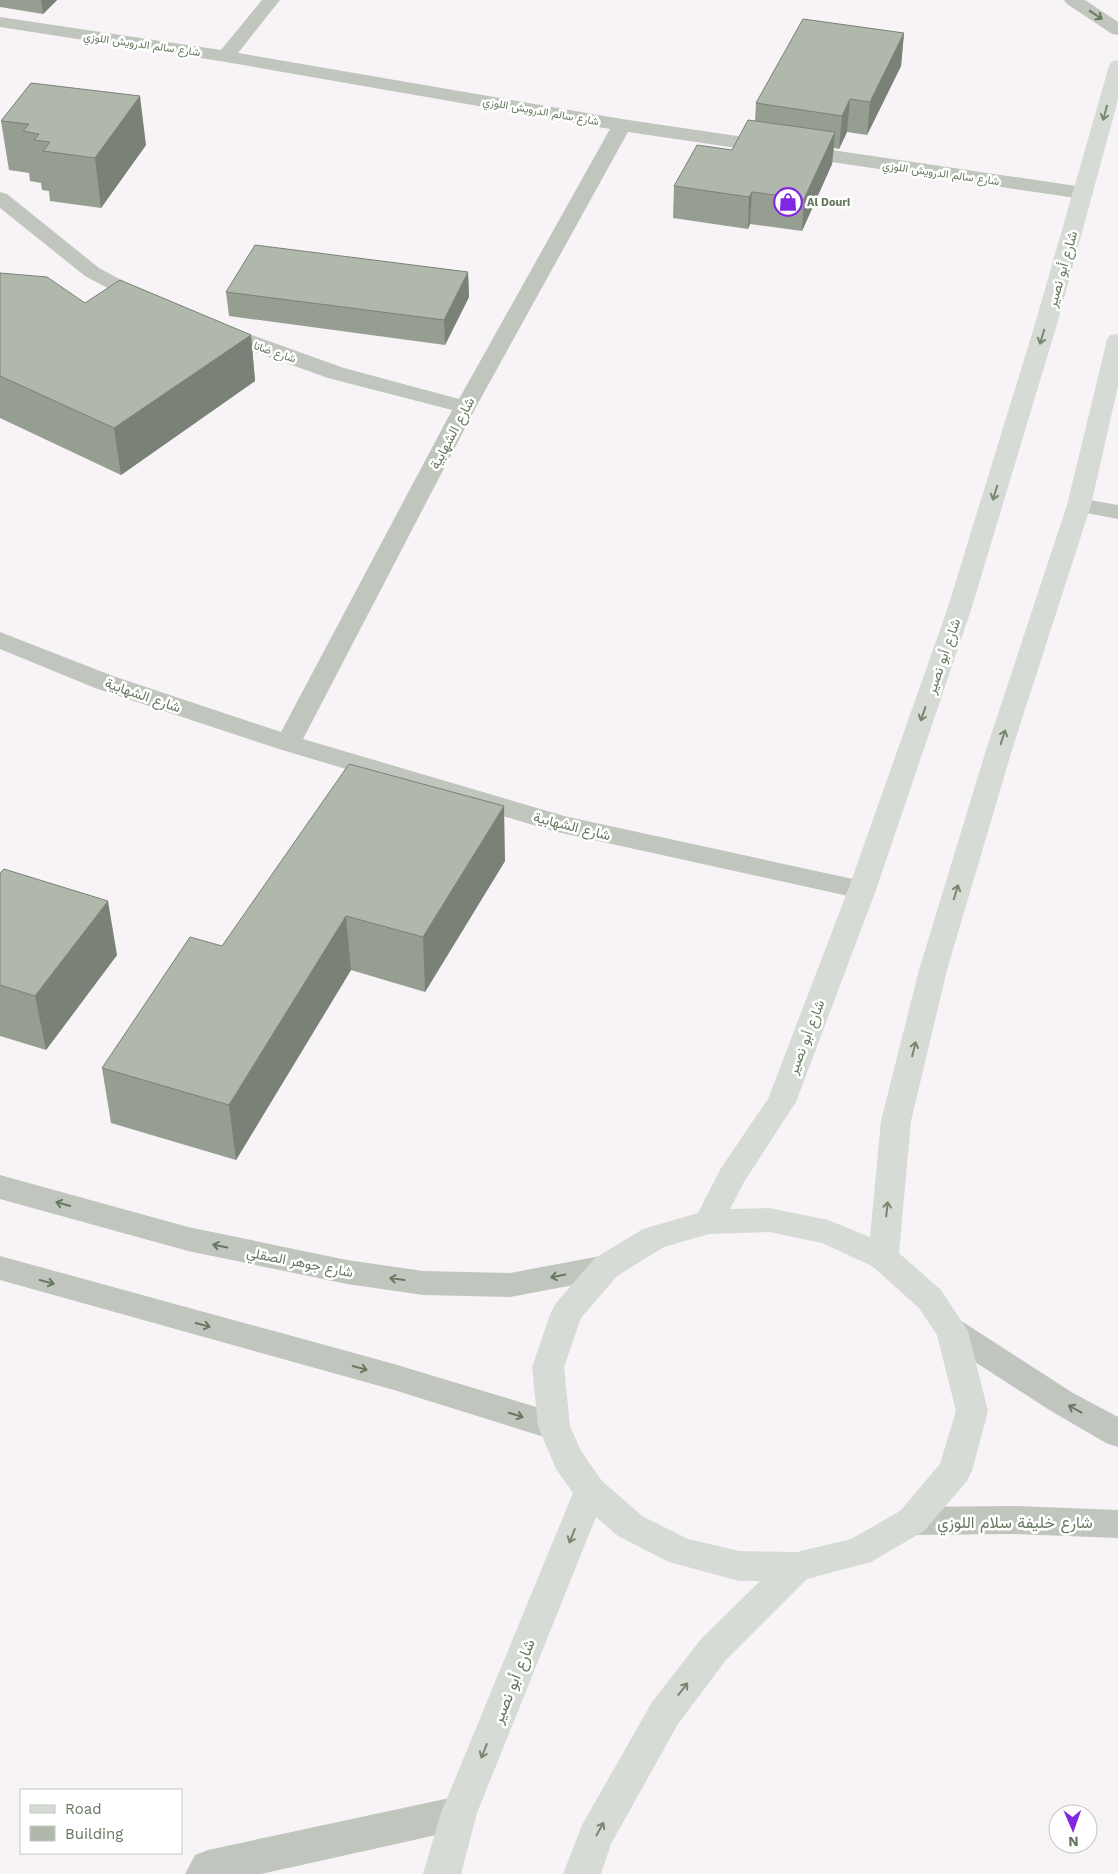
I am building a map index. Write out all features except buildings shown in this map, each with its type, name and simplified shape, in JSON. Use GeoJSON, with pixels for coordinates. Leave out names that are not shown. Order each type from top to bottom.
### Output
{"type":"FeatureCollection","features":[{"type":"Feature","properties":{"kind":"main road","name":"شارع أبو نصير"},"geometry":{"type":"LineString","coordinates":[[709,1222],[732,1176],[781,1102],[862,890],[959,610],[1046,324],[1118,66]]}},
{"type":"Feature","properties":{"kind":"main road"},"geometry":{"type":"LineString","coordinates":[[882,1257],[896,1121],[933,970],[999,750],[1078,505],[1118,340]]}},
{"type":"Feature","properties":{"kind":"main road"},"geometry":{"type":"LineString","coordinates":[[769,1220],[828,1232],[882,1257],[930,1299],[952,1331],[972,1411],[954,1471],[912,1521],[860,1552],[797,1567],[739,1566],[681,1552],[630,1526],[590,1491],[568,1459],[554,1426],[548,1367],[567,1312],[606,1266],[654,1238],[709,1222],[769,1220]]}},
{"type":"Feature","properties":{"kind":"main road","name":"شارع أبو نصير"},"geometry":{"type":"LineString","coordinates":[[442,1874],[459,1813],[590,1491]]}},
{"type":"Feature","properties":{"kind":"main road"},"geometry":{"type":"LineString","coordinates":[[582,1874],[596,1837],[665,1713],[714,1649],[797,1567]]}},
{"type":"Feature","properties":{"kind":"street"},"geometry":{"type":"LineString","coordinates":[[226,56],[271,0]]}},
{"type":"Feature","properties":{"kind":"street"},"geometry":{"type":"LineString","coordinates":[[1073,0],[1118,30]]}},
{"type":"Feature","properties":{"kind":"street","name":"شارع سالم الدرويش اللوزي"},"geometry":{"type":"LineString","coordinates":[[0,22],[226,56],[622,126],[1083,193]]}},
{"type":"Feature","properties":{"kind":"street","name":"شارع الشهابية"},"geometry":{"type":"LineString","coordinates":[[288,743],[465,407],[622,126]]}},
{"type":"Feature","properties":{"kind":"street"},"geometry":{"type":"LineString","coordinates":[[0,198],[92,272],[164,309]]}},
{"type":"Feature","properties":{"kind":"street","name":"شارع ضانا"},"geometry":{"type":"LineString","coordinates":[[200,323],[336,373],[465,407]]}},
{"type":"Feature","properties":{"kind":"street"},"geometry":{"type":"LineString","coordinates":[[1078,505],[1118,512]]}},
{"type":"Feature","properties":{"kind":"street","name":"شارع الشهابية"},"geometry":{"type":"LineString","coordinates":[[0,640],[104,682],[288,743],[562,825],[862,890]]}},
{"type":"Feature","properties":{"kind":"street","name":"شارع جوهر الصقلي"},"geometry":{"type":"LineString","coordinates":[[0,1187],[188,1239],[347,1272],[423,1283],[510,1285],[606,1266]]}},
{"type":"Feature","properties":{"kind":"street"},"geometry":{"type":"LineString","coordinates":[[0,1268],[394,1377],[554,1426]]}},
{"type":"Feature","properties":{"kind":"street"},"geometry":{"type":"LineString","coordinates":[[952,1331],[1062,1402],[1118,1433]]}},
{"type":"Feature","properties":{"kind":"street","name":"شارع خليفة سلام اللوزي"},"geometry":{"type":"LineString","coordinates":[[912,1521],[1013,1520],[1118,1524]]}},
{"type":"Feature","properties":{"kind":"street"},"geometry":{"type":"LineString","coordinates":[[204,1874],[208,1868],[459,1813]]}},
{"type":"Feature","properties":{"kind":"place","name":"Al Douri"},"geometry":{"type":"Point","coordinates":[788,202]}}]}
